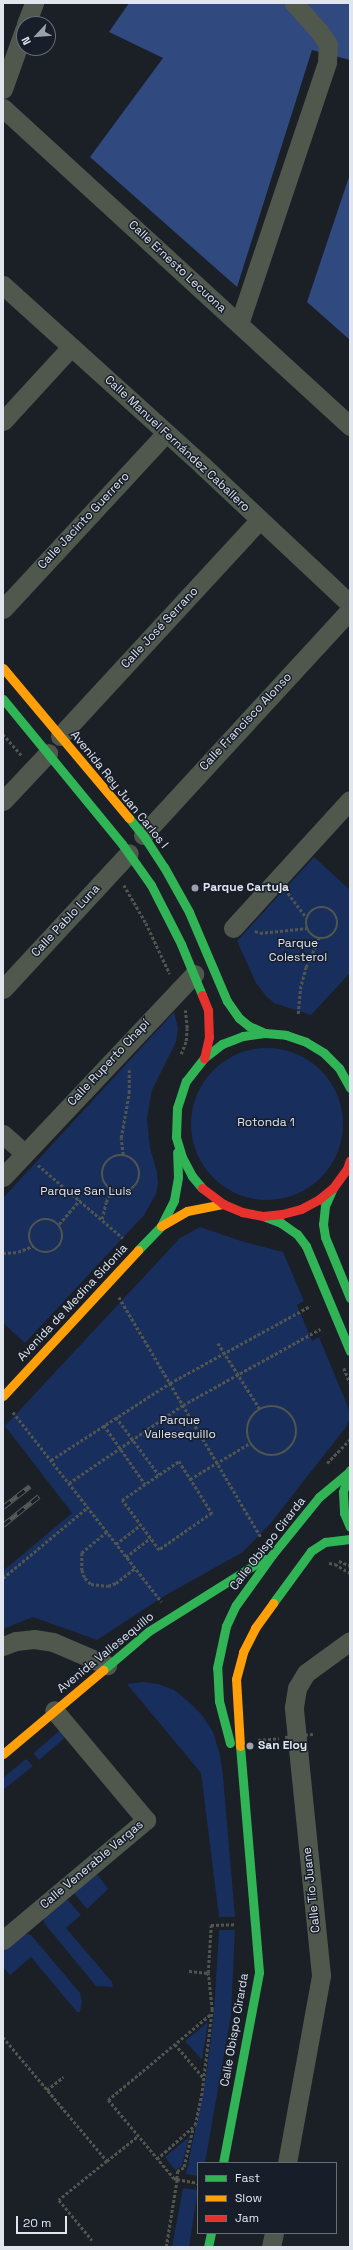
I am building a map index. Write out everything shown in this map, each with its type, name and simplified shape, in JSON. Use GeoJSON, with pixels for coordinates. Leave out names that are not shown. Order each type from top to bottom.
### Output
{"type":"FeatureCollection","features":[{"type":"Feature","properties":{"kind":"main road","name":"Avenida Rey Juan Carlos I"},"geometry":{"type":"LineString","coordinates":[[3,668],[143,835],[164,867],[189,912],[227,1001],[239,1018],[249,1026],[265,1033]]}},
{"type":"Feature","properties":{"kind":"main road"},"geometry":{"type":"LineString","coordinates":[[3,699],[129,853],[151,885],[167,914],[194,974],[208,1010],[209,1037],[204,1058]]}},
{"type":"Feature","properties":{"kind":"main road"},"geometry":{"type":"LineString","coordinates":[[350,1088],[339,1068],[324,1053],[306,1042],[286,1035],[265,1033],[243,1036],[222,1044],[204,1058],[186,1081],[177,1108],[176,1137],[182,1157],[192,1176],[206,1192],[223,1204],[242,1212],[263,1216],[281,1223],[297,1234],[306,1246],[350,1351]]}},
{"type":"Feature","properties":{"kind":"main road"},"geometry":{"type":"LineString","coordinates":[[339,1068],[350,1066]]}},
{"type":"Feature","properties":{"kind":"main road","name":"Avenida de Medina Sidonia"},"geometry":{"type":"LineString","coordinates":[[3,1396],[161,1226],[174,1200],[178,1177],[176,1137]]}},
{"type":"Feature","properties":{"kind":"main road"},"geometry":{"type":"LineString","coordinates":[[350,1160],[347,1169],[333,1188],[325,1206],[323,1224],[325,1237],[350,1298]]}},
{"type":"Feature","properties":{"kind":"main road"},"geometry":{"type":"LineString","coordinates":[[263,1216],[282,1214],[301,1209],[318,1200],[333,1188]]}},
{"type":"Feature","properties":{"kind":"main road","name":"Avenida de Medina Sidonia"},"geometry":{"type":"LineString","coordinates":[[161,1226],[187,1211],[223,1204]]}},
{"type":"Feature","properties":{"kind":"main road","name":"Calle Obispo Cirarda"},"geometry":{"type":"LineString","coordinates":[[349,1471],[343,1492],[344,1513],[350,1527]]}},
{"type":"Feature","properties":{"kind":"main road","name":"Calle Obispo Cirarda"},"geometry":{"type":"LineString","coordinates":[[242,1781],[225,1728],[219,1701],[217,1668],[220,1647],[226,1626],[236,1605],[272,1555],[319,1497],[349,1471]]}},
{"type":"Feature","properties":{"kind":"main road","name":"Calle Obispo Cirarda"},"geometry":{"type":"LineString","coordinates":[[223,2162],[258,1972],[236,1702],[236,1679],[243,1652],[255,1628],[316,1546],[325,1542],[350,1539]]}},
{"type":"Feature","properties":{"kind":"main road","name":"Avenida Vallesequillo"},"geometry":{"type":"LineString","coordinates":[[3,1754],[149,1630],[272,1555]]}},
{"type":"Feature","properties":{"kind":"main road"},"geometry":{"type":"LineString","coordinates":[[208,2247],[211,2234]]}},
{"type":"Feature","properties":{"kind":"street"},"geometry":{"type":"LineString","coordinates":[[29,16],[34,3]]}},
{"type":"Feature","properties":{"kind":"street"},"geometry":{"type":"LineString","coordinates":[[239,324],[327,62],[328,44],[319,31],[294,3]]}},
{"type":"Feature","properties":{"kind":"street"},"geometry":{"type":"LineString","coordinates":[[3,89],[16,52]]}},
{"type":"Feature","properties":{"kind":"street","name":"Calle Ernesto Lecuona"},"geometry":{"type":"LineString","coordinates":[[3,108],[350,426]]}},
{"type":"Feature","properties":{"kind":"street","name":"Calle Manuel Fernández Caballero"},"geometry":{"type":"LineString","coordinates":[[3,285],[350,604]]}},
{"type":"Feature","properties":{"kind":"street"},"geometry":{"type":"LineString","coordinates":[[3,421],[71,347]]}},
{"type":"Feature","properties":{"kind":"street","name":"Calle Jacinto Guerrero"},"geometry":{"type":"LineString","coordinates":[[3,609],[165,434]]}},
{"type":"Feature","properties":{"kind":"street","name":"Calle José Serrano"},"geometry":{"type":"LineString","coordinates":[[60,736],[260,520]]}},
{"type":"Feature","properties":{"kind":"street","name":"Calle Francisco Alonso"},"geometry":{"type":"LineString","coordinates":[[143,835],[350,610]]}},
{"type":"Feature","properties":{"kind":"street"},"geometry":{"type":"LineString","coordinates":[[3,801],[48,753]]}},
{"type":"Feature","properties":{"kind":"street"},"geometry":{"type":"LineString","coordinates":[[235,926],[350,800]]}},
{"type":"Feature","properties":{"kind":"street","name":"Calle Pablo Luna"},"geometry":{"type":"LineString","coordinates":[[3,989],[129,853]]}},
{"type":"Feature","properties":{"kind":"street","name":"Calle Ruperto Chapí"},"geometry":{"type":"LineString","coordinates":[[3,1177],[28,1157],[118,1053],[194,974]]}},
{"type":"Feature","properties":{"kind":"street"},"geometry":{"type":"LineString","coordinates":[[3,1134],[28,1157]]}},
{"type":"Feature","properties":{"kind":"street"},"geometry":{"type":"LineString","coordinates":[[3,1646],[16,1641],[34,1640],[53,1642],[107,1665]]}},
{"type":"Feature","properties":{"kind":"street","name":"Calle Tío Juane"},"geometry":{"type":"LineString","coordinates":[[287,2162],[321,1975],[294,1707],[297,1688],[306,1673],[350,1641]]}},
{"type":"Feature","properties":{"kind":"street","name":"Calle Venerable Vargas"},"geometry":{"type":"LineString","coordinates":[[3,1940],[146,1820],[54,1710]]}},
{"type":"Feature","properties":{"kind":"street"},"geometry":{"type":"LineString","coordinates":[[271,2247],[274,2234]]}},
{"type":"Feature","properties":{"kind":"path"},"geometry":{"type":"LineString","coordinates":[[277,879],[307,918],[310,933],[319,938],[329,937],[336,930],[336,915],[328,908],[323,907],[313,910],[307,918]]}},
{"type":"Feature","properties":{"kind":"path"},"geometry":{"type":"LineString","coordinates":[[235,926],[260,933],[308,928]]}},
{"type":"Feature","properties":{"kind":"path"},"geometry":{"type":"LineString","coordinates":[[298,1014],[300,989],[306,968],[319,938]]}},
{"type":"Feature","properties":{"kind":"path"},"geometry":{"type":"LineString","coordinates":[[118,1053],[128,1068],[130,1076],[129,1093],[121,1138],[123,1154]]}},
{"type":"Feature","properties":{"kind":"path"},"geometry":{"type":"LineString","coordinates":[[123,1154],[134,1159],[140,1170],[138,1182],[130,1191],[118,1192],[112,1190],[104,1181],[103,1168],[110,1158],[123,1154]]}},
{"type":"Feature","properties":{"kind":"path"},"geometry":{"type":"LineString","coordinates":[[28,1157],[126,1241]]}},
{"type":"Feature","properties":{"kind":"path"},"geometry":{"type":"LineString","coordinates":[[102,1219],[106,1202],[112,1190]]}},
{"type":"Feature","properties":{"kind":"path"},"geometry":{"type":"LineString","coordinates":[[59,1224],[80,1200]]}},
{"type":"Feature","properties":{"kind":"path"},"geometry":{"type":"LineString","coordinates":[[43,1219],[54,1221],[59,1224],[63,1234],[61,1244],[57,1249],[47,1253],[37,1250],[33,1246],[30,1235],[33,1225],[43,1219]]}},
{"type":"Feature","properties":{"kind":"path"},"geometry":{"type":"LineString","coordinates":[[3,1253],[18,1252],[33,1246]]}},
{"type":"Feature","properties":{"kind":"path"},"geometry":{"type":"LineString","coordinates":[[116,1292],[262,1538]]}},
{"type":"Feature","properties":{"kind":"path"},"geometry":{"type":"LineString","coordinates":[[51,1460],[170,1383],[223,1352],[311,1306]]}},
{"type":"Feature","properties":{"kind":"path"},"geometry":{"type":"LineString","coordinates":[[69,1483],[183,1405],[320,1330]]}},
{"type":"Feature","properties":{"kind":"path"},"geometry":{"type":"LineString","coordinates":[[218,1343],[260,1409]]}},
{"type":"Feature","properties":{"kind":"path"},"geometry":{"type":"LineString","coordinates":[[10,1406],[172,1615]]}},
{"type":"Feature","properties":{"kind":"path"},"geometry":{"type":"LineString","coordinates":[[276,1406],[290,1414],[296,1429],[296,1437],[286,1451],[271,1456],[262,1454],[250,1443],[247,1428],[249,1420],[260,1409],[276,1406]]}},
{"type":"Feature","properties":{"kind":"path"},"geometry":{"type":"LineString","coordinates":[[116,1417],[159,1475]]}},
{"type":"Feature","properties":{"kind":"path"},"geometry":{"type":"LineString","coordinates":[[104,1425],[145,1484]]}},
{"type":"Feature","properties":{"kind":"path"},"geometry":{"type":"LineString","coordinates":[[190,1478],[250,1443]]}},
{"type":"Feature","properties":{"kind":"path"},"geometry":{"type":"LineString","coordinates":[[179,1461],[190,1478],[212,1513],[159,1550],[122,1500],[179,1461]]}},
{"type":"Feature","properties":{"kind":"path"},"geometry":{"type":"LineString","coordinates":[[3,1578],[88,1507]]}},
{"type":"Feature","properties":{"kind":"path"},"geometry":{"type":"LineString","coordinates":[[116,1544],[140,1525]]}},
{"type":"Feature","properties":{"kind":"path"},"geometry":{"type":"LineString","coordinates":[[107,1532],[82,1553],[80,1561],[85,1578],[96,1585],[108,1586],[116,1583],[135,1568]]}},
{"type":"Feature","properties":{"kind":"path"},"geometry":{"type":"LineString","coordinates":[[126,1557],[150,1538]]}},
{"type":"Feature","properties":{"kind":"path"},"geometry":{"type":"LineString","coordinates":[[327,1563],[335,1564],[350,1573]]}},
{"type":"Feature","properties":{"kind":"path"},"geometry":{"type":"LineString","coordinates":[[240,1742],[313,1734]]}},
{"type":"Feature","properties":{"kind":"path"},"geometry":{"type":"LineString","coordinates":[[166,2247],[178,2171],[184,2168],[203,2077],[211,2014],[208,1972],[210,1925],[235,1924]]}},
{"type":"Feature","properties":{"kind":"path"},"geometry":{"type":"LineString","coordinates":[[190,1971],[208,1972]]}},
{"type":"Feature","properties":{"kind":"path"},"geometry":{"type":"LineString","coordinates":[[197,2183],[174,2179],[108,2100],[211,2014]]}},
{"type":"Feature","properties":{"kind":"path"},"geometry":{"type":"LineString","coordinates":[[3,2037],[107,2161]]}},
{"type":"Feature","properties":{"kind":"path"},"geometry":{"type":"LineString","coordinates":[[175,2044],[203,2077]]}},
{"type":"Feature","properties":{"kind":"path"},"geometry":{"type":"LineString","coordinates":[[47,2090],[63,2077]]}},
{"type":"Feature","properties":{"kind":"path"},"geometry":{"type":"LineString","coordinates":[[157,2159],[193,2128]]}},
{"type":"Feature","properties":{"kind":"path"},"geometry":{"type":"LineString","coordinates":[[92,2240],[59,2200],[138,2136]]}},
{"type":"Feature","properties":{"kind":"green space","name":"Parque Colesterol"},"geometry":{"type":"Polygon","coordinates":[[[314,857],[350,890],[350,973],[311,1015],[274,1003],[266,996],[256,983],[237,941],[314,857]]]}},
{"type":"Feature","properties":{"kind":"green space","name":"Parque San Luis"},"geometry":{"type":"Polygon","coordinates":[[[174,1012],[178,1028],[176,1042],[152,1090],[147,1118],[150,1148],[157,1172],[158,1184],[156,1194],[144,1215],[25,1343],[3,1323],[3,1198],[174,1012]]]}},
{"type":"Feature","properties":{"kind":"green space","name":"Rotonda 1"},"geometry":{"type":"Polygon","coordinates":[[[260,1048],[274,1048],[289,1051],[303,1057],[321,1070],[334,1088],[340,1102],[343,1124],[340,1146],[334,1160],[321,1178],[303,1191],[289,1197],[274,1200],[260,1200],[245,1197],[231,1191],[219,1183],[208,1172],[200,1160],[194,1146],[191,1131],[191,1117],[194,1102],[200,1088],[208,1076],[219,1065],[231,1057],[245,1051],[260,1048]]]}},
{"type":"Feature","properties":{"kind":"green space","name":"Parque Vallesequillo"},"geometry":{"type":"Polygon","coordinates":[[[200,1227],[241,1241],[283,1252],[304,1301],[297,1305],[312,1341],[319,1337],[348,1407],[350,1417],[346,1427],[270,1524],[243,1552],[166,1595],[97,1640],[33,1617],[3,1629],[3,1571],[72,1513],[5,1426],[180,1238],[200,1227]]]}},
{"type":"Feature","properties":{"kind":"green space"},"geometry":{"type":"Polygon","coordinates":[[[143,1682],[158,1684],[174,1690],[202,1715],[213,1732],[220,1755],[223,1776],[235,1917],[219,1917],[201,1773],[127,1684],[143,1682]]]}},
{"type":"Feature","properties":{"kind":"green space"},"geometry":{"type":"Polygon","coordinates":[[[59,1731],[65,1738],[39,1760],[33,1753],[59,1731]]]}},
{"type":"Feature","properties":{"kind":"green space"},"geometry":{"type":"Polygon","coordinates":[[[26,1759],[33,1766],[3,1790],[3,1778],[26,1759]]]}},
{"type":"Feature","properties":{"kind":"green space"},"geometry":{"type":"Polygon","coordinates":[[[95,1875],[98,1875],[108,1889],[87,1909],[73,1892],[95,1875]]]}},
{"type":"Feature","properties":{"kind":"green space"},"geometry":{"type":"Polygon","coordinates":[[[66,1898],[81,1915],[66,1928],[112,1982],[113,1987],[96,1986],[44,1923],[44,1917],[66,1898]]]}},
{"type":"Feature","properties":{"kind":"green space"},"geometry":{"type":"Polygon","coordinates":[[[219,1930],[235,1930],[231,2015],[205,2162],[197,2162],[197,2176],[186,2174],[206,2077],[214,2013],[219,1930]]]}},
{"type":"Feature","properties":{"kind":"green space"},"geometry":{"type":"Polygon","coordinates":[[[24,1933],[31,1935],[80,1993],[82,2001],[80,2012],[77,2012],[31,1957],[10,1975],[3,1967],[3,1952],[24,1933]]]}},
{"type":"Feature","properties":{"kind":"green space"},"geometry":{"type":"Polygon","coordinates":[[[208,2022],[202,2060],[185,2041],[208,2022]]]}},
{"type":"Feature","properties":{"kind":"green space"},"geometry":{"type":"Polygon","coordinates":[[[189,2137],[182,2166],[175,2170],[165,2157],[189,2137]]]}},
{"type":"Feature","properties":{"kind":"green space"},"geometry":{"type":"Polygon","coordinates":[[[183,2188],[197,2190],[189,2247],[172,2247],[183,2188]]]}},
{"type":"Feature","properties":{"kind":"shaded area"},"geometry":{"type":"Polygon","coordinates":[[[129,3],[350,3],[350,60],[312,50],[237,287],[90,157],[163,58],[109,32],[129,3]]]}},
{"type":"Feature","properties":{"kind":"shaded area"},"geometry":{"type":"Polygon","coordinates":[[[350,174],[350,340],[307,302],[350,174]]]}},
{"type":"Feature","properties":{"kind":"railway"},"geometry":{"type":"LineString","coordinates":[[3,1507],[30,1486]]}},
{"type":"Feature","properties":{"kind":"railway"},"geometry":{"type":"LineString","coordinates":[[3,1525],[39,1496]]}},
{"type":"Feature","properties":{"kind":"traffic: fast"},"geometry":{"type":"LineString","coordinates":[[3,699],[122,844],[151,885],[181,944],[202,995]]}},
{"type":"Feature","properties":{"kind":"traffic: fast"},"geometry":{"type":"LineString","coordinates":[[129,818],[143,835],[164,867],[189,912],[227,1001],[239,1018],[249,1026],[265,1033]]}},
{"type":"Feature","properties":{"kind":"traffic: fast"},"geometry":{"type":"LineString","coordinates":[[202,1188],[192,1176],[182,1157],[176,1137],[177,1108],[186,1081],[204,1058],[222,1044],[243,1036],[265,1033],[286,1035],[306,1042],[324,1053],[339,1068],[350,1088]]}},
{"type":"Feature","properties":{"kind":"traffic: fast"},"geometry":{"type":"LineString","coordinates":[[138,1250],[161,1226],[174,1200],[178,1177],[177,1152]]}},
{"type":"Feature","properties":{"kind":"traffic: fast"},"geometry":{"type":"LineString","coordinates":[[333,1188],[325,1206],[323,1224],[325,1237],[350,1298]]}},
{"type":"Feature","properties":{"kind":"traffic: fast"},"geometry":{"type":"LineString","coordinates":[[263,1216],[281,1223],[297,1234],[306,1246],[350,1351]]}},
{"type":"Feature","properties":{"kind":"traffic: fast"},"geometry":{"type":"LineString","coordinates":[[350,1470],[343,1492],[344,1513],[350,1527]]}},
{"type":"Feature","properties":{"kind":"traffic: fast"},"geometry":{"type":"LineString","coordinates":[[230,1743],[219,1701],[217,1668],[226,1626],[236,1605],[272,1555],[319,1497],[348,1473]]}},
{"type":"Feature","properties":{"kind":"traffic: fast"},"geometry":{"type":"LineString","coordinates":[[273,1603],[311,1551],[325,1542],[350,1539]]}},
{"type":"Feature","properties":{"kind":"traffic: fast"},"geometry":{"type":"LineString","coordinates":[[103,1670],[149,1631],[264,1559]]}},
{"type":"Feature","properties":{"kind":"traffic: fast"},"geometry":{"type":"LineString","coordinates":[[223,2162],[259,1972],[240,1746]]}},
{"type":"Feature","properties":{"kind":"traffic: fast"},"geometry":{"type":"LineString","coordinates":[[208,2247],[211,2234]]}},
{"type":"Feature","properties":{"kind":"traffic: slow"},"geometry":{"type":"LineString","coordinates":[[3,668],[129,818]]}},
{"type":"Feature","properties":{"kind":"traffic: slow"},"geometry":{"type":"LineString","coordinates":[[161,1226],[187,1211],[223,1204]]}},
{"type":"Feature","properties":{"kind":"traffic: slow"},"geometry":{"type":"LineString","coordinates":[[3,1396],[138,1250]]}},
{"type":"Feature","properties":{"kind":"traffic: slow"},"geometry":{"type":"LineString","coordinates":[[240,1746],[236,1679],[243,1652],[255,1628],[273,1603]]}},
{"type":"Feature","properties":{"kind":"traffic: slow"},"geometry":{"type":"LineString","coordinates":[[3,1754],[103,1670]]}},
{"type":"Feature","properties":{"kind":"traffic: jam"},"geometry":{"type":"LineString","coordinates":[[202,995],[208,1010],[209,1037],[204,1058]]}},
{"type":"Feature","properties":{"kind":"traffic: jam"},"geometry":{"type":"LineString","coordinates":[[202,1188],[223,1204],[242,1212],[263,1216],[282,1214],[301,1209],[318,1200],[333,1188],[347,1169],[350,1160]]}},
{"type":"Feature","properties":{"kind":"place","name":"Parque Cartuja"},"geometry":{"type":"Point","coordinates":[195,888]}},
{"type":"Feature","properties":{"kind":"place","name":"San Eloy"},"geometry":{"type":"Point","coordinates":[250,1746]}}]}
